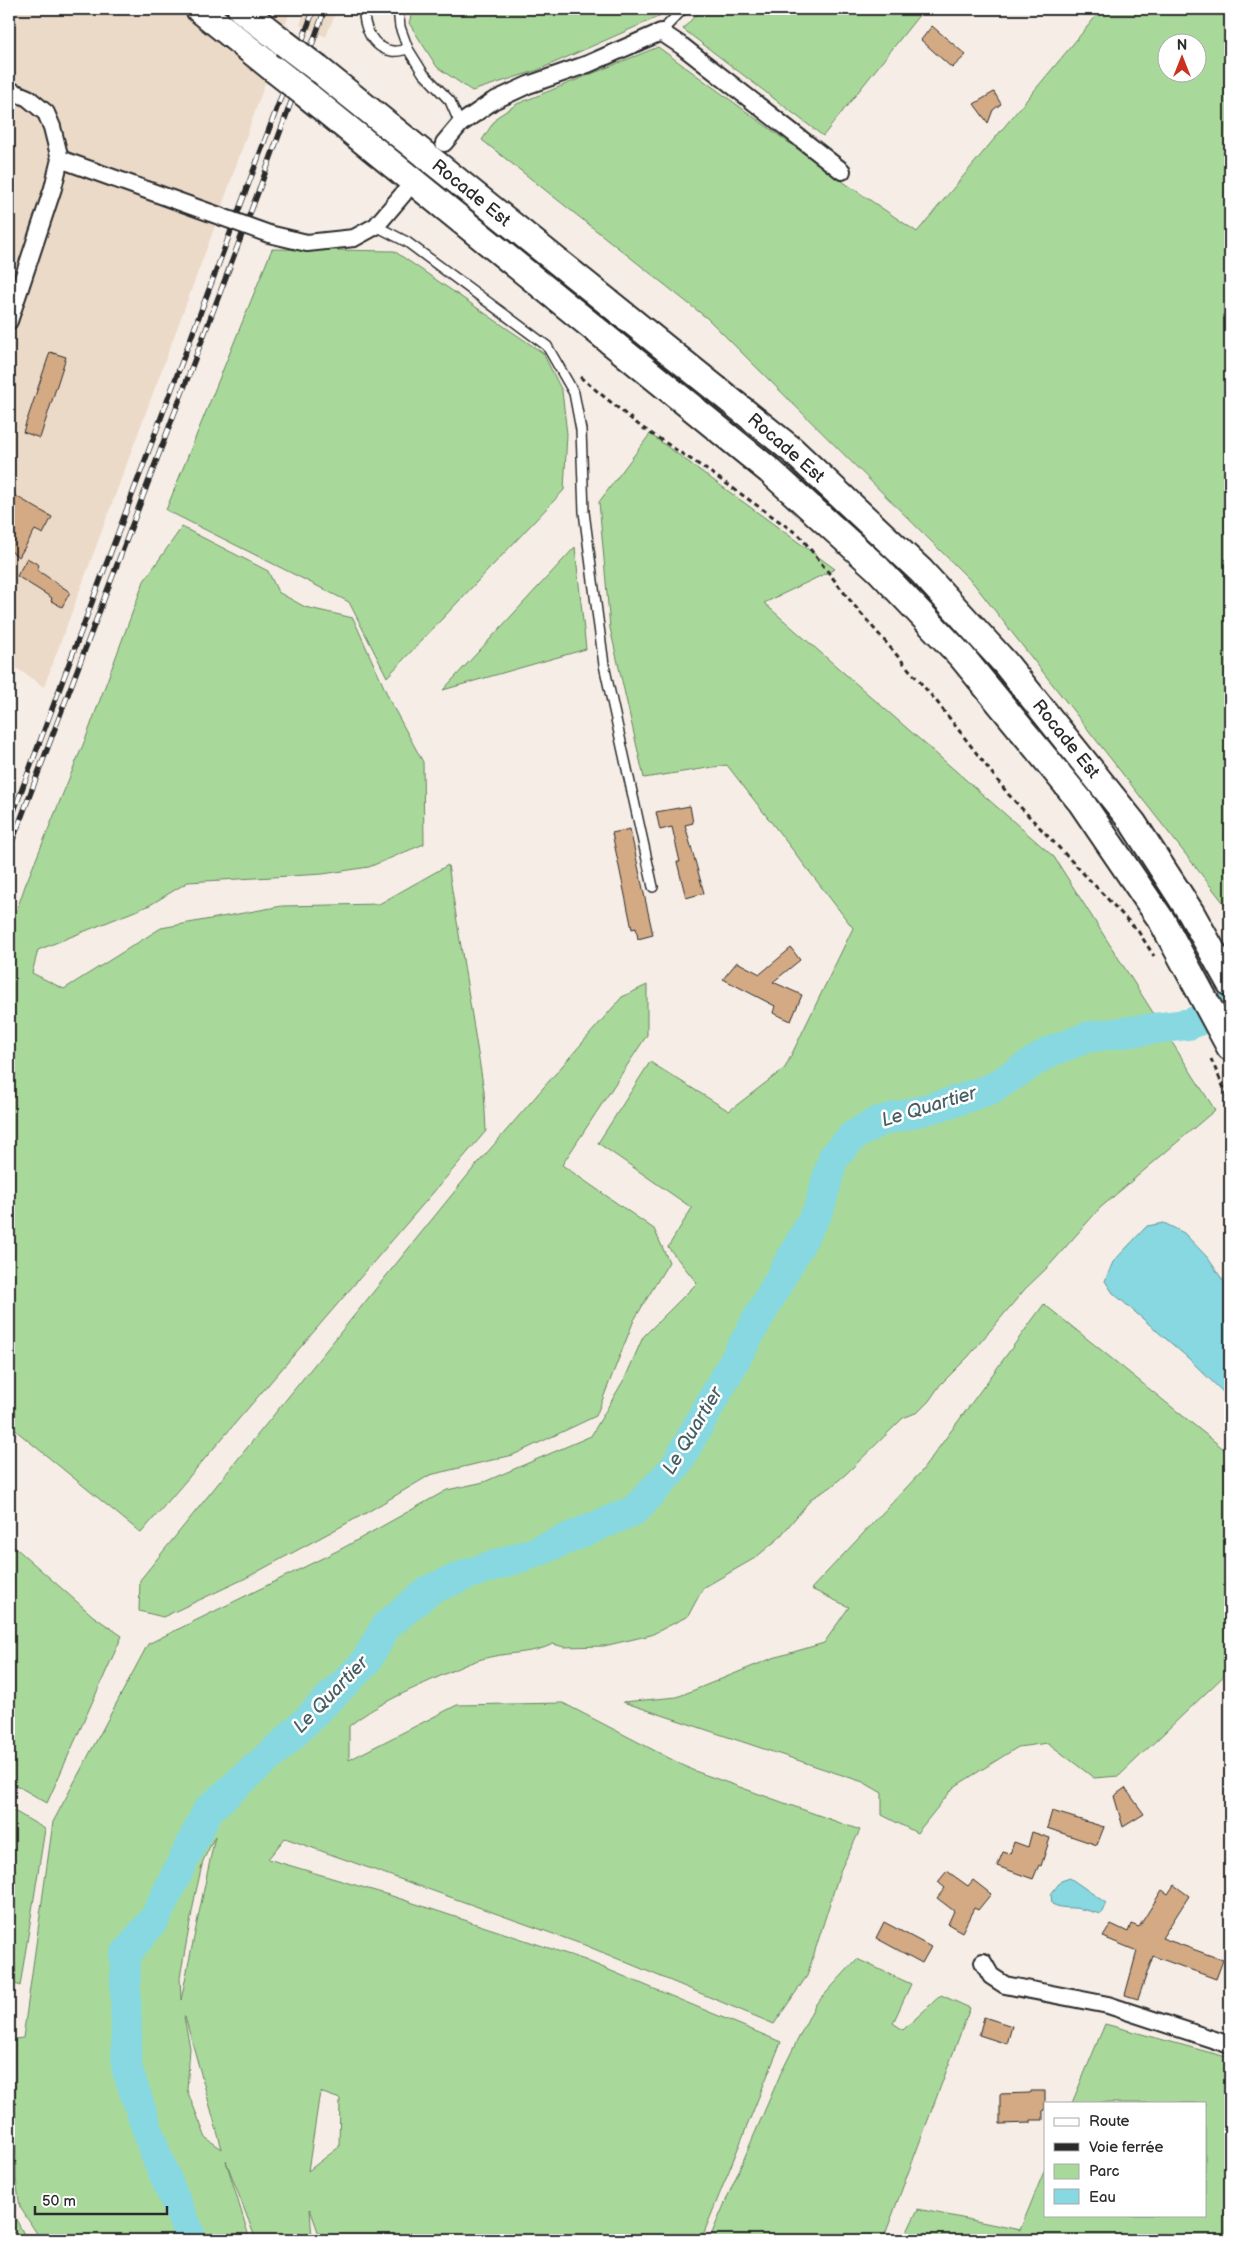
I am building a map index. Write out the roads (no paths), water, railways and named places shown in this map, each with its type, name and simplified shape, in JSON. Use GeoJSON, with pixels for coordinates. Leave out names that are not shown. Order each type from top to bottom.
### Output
{"type":"FeatureCollection","features":[{"type":"Feature","properties":{"kind":"main road","name":"Rocade Est"},"geometry":{"type":"LineString","coordinates":[[199,9],[770,470],[878,570],[962,657],[1081,802],[1162,921],[1206,999],[1220,1043]]}},
{"type":"Feature","properties":{"kind":"main road","name":"Rocade Est"},"geometry":{"type":"LineString","coordinates":[[241,9],[792,450],[922,571],[1004,663],[1133,823],[1191,913],[1230,983]]}},
{"type":"Feature","properties":{"kind":"street"},"geometry":{"type":"LineString","coordinates":[[444,144],[460,124],[493,102],[528,85],[588,64],[661,32],[682,46],[842,171]]}},
{"type":"Feature","properties":{"kind":"street"},"geometry":{"type":"LineString","coordinates":[[9,90],[28,98],[46,113],[52,127],[60,159],[53,188],[9,321]]}},
{"type":"Feature","properties":{"kind":"street"},"geometry":{"type":"LineString","coordinates":[[60,159],[268,234],[307,243],[354,238],[376,226],[404,193]]}},
{"type":"Feature","properties":{"kind":"street"},"geometry":{"type":"LineString","coordinates":[[983,1962],[991,1976],[1005,1985],[1108,2005],[1230,2045]]}},
{"type":"Feature","properties":{"kind":"lane"},"geometry":{"type":"LineString","coordinates":[[364,9],[367,32],[377,44],[392,51],[408,49]]}},
{"type":"Feature","properties":{"kind":"lane"},"geometry":{"type":"LineString","coordinates":[[398,9],[400,27],[408,49],[423,73],[450,101],[460,124]]}},
{"type":"Feature","properties":{"kind":"lane"},"geometry":{"type":"LineString","coordinates":[[661,32],[683,9]]}},
{"type":"Feature","properties":{"kind":"lane"},"geometry":{"type":"LineString","coordinates":[[376,226],[407,242],[547,346],[574,393],[581,430],[584,512],[604,666],[653,887]]}},
{"type":"Feature","properties":{"kind":"water"},"geometry":{"type":"Polygon","coordinates":[[[1164,1223],[1184,1233],[1208,1258],[1230,1291],[1230,1399],[1187,1357],[1113,1293],[1105,1281],[1113,1262],[1147,1226],[1164,1223]]]}},
{"type":"Feature","properties":{"kind":"water"},"geometry":{"type":"Polygon","coordinates":[[[1070,1878],[1106,1903],[1101,1914],[1052,1904],[1051,1894],[1061,1881],[1070,1878]]]}},
{"type":"Feature","properties":{"kind":"waterway","name":"Le Quartier"},"geometry":{"type":"LineString","coordinates":[[192,2240],[156,2155],[127,2069],[125,1955],[155,1918],[208,1810],[285,1742],[365,1663],[386,1626],[429,1590],[468,1574],[536,1552],[635,1510],[675,1467],[819,1209],[833,1158],[853,1136],[877,1122],[950,1103],[993,1088],[1049,1052],[1088,1037],[1190,1024],[1230,1006]]}},
{"type":"Feature","properties":{"kind":"railway"},"geometry":{"type":"LineString","coordinates":[[9,824],[314,9]]}},
{"type":"Feature","properties":{"kind":"railway"},"geometry":{"type":"LineString","coordinates":[[9,850],[260,187],[325,9]]}}]}
